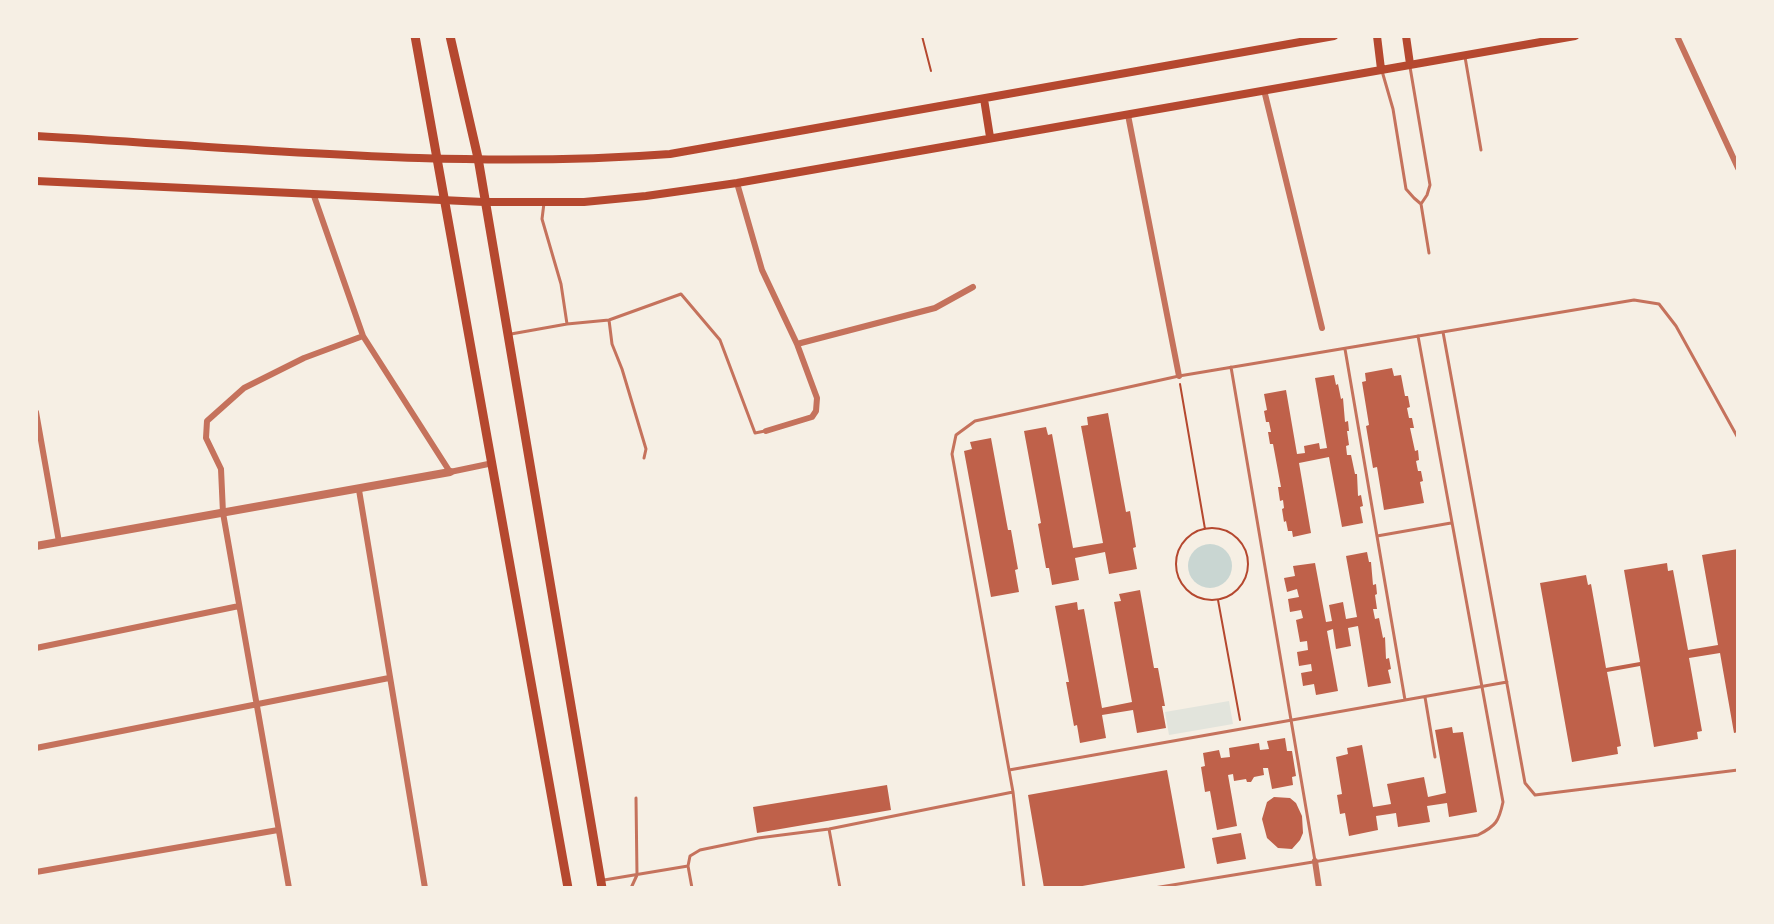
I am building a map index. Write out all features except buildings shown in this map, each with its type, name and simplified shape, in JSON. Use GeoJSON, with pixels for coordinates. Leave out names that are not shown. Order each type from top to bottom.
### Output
{"type":"FeatureCollection","features":[{"type":"Feature","properties":{"kind":"main road"},"geometry":{"type":"LineString","coordinates":[[415,36],[568,888]]}},
{"type":"Feature","properties":{"kind":"main road"},"geometry":{"type":"LineString","coordinates":[[450,36],[478,158],[602,884]]}},
{"type":"Feature","properties":{"kind":"main road"},"geometry":{"type":"LineString","coordinates":[[36,136],[402,158],[596,160],[670,154],[984,99],[1308,38],[1334,36]]}},
{"type":"Feature","properties":{"kind":"main road"},"geometry":{"type":"LineString","coordinates":[[1377,36],[1382,69]]}},
{"type":"Feature","properties":{"kind":"main road"},"geometry":{"type":"LineString","coordinates":[[1406,36],[1410,64]]}},
{"type":"Feature","properties":{"kind":"main road"},"geometry":{"type":"LineString","coordinates":[[36,181],[314,196],[484,202],[584,202],[737,183],[1575,36]]}},
{"type":"Feature","properties":{"kind":"main road"},"geometry":{"type":"LineString","coordinates":[[984,99],[990,137]]}},
{"type":"Feature","properties":{"kind":"street"},"geometry":{"type":"LineString","coordinates":[[1677,36],[1738,168]]}},
{"type":"Feature","properties":{"kind":"street"},"geometry":{"type":"LineString","coordinates":[[1264,90],[1322,328]]}},
{"type":"Feature","properties":{"kind":"street"},"geometry":{"type":"LineString","coordinates":[[1128,115],[1179,376]]}},
{"type":"Feature","properties":{"kind":"street"},"geometry":{"type":"LineString","coordinates":[[737,183],[762,270],[797,344],[817,398],[816,411],[812,417],[766,431]]}},
{"type":"Feature","properties":{"kind":"street"},"geometry":{"type":"LineString","coordinates":[[314,196],[363,336],[450,472]]}},
{"type":"Feature","properties":{"kind":"street"},"geometry":{"type":"LineString","coordinates":[[797,344],[935,308],[973,287]]}},
{"type":"Feature","properties":{"kind":"street"},"geometry":{"type":"LineString","coordinates":[[289,888],[223,513],[221,469],[206,438],[207,421],[244,388],[304,358],[363,336]]}},
{"type":"Feature","properties":{"kind":"street"},"geometry":{"type":"LineString","coordinates":[[36,412],[59,542]]}},
{"type":"Feature","properties":{"kind":"street"},"geometry":{"type":"LineString","coordinates":[[36,546],[359,490],[493,463]]}},
{"type":"Feature","properties":{"kind":"street"},"geometry":{"type":"LineString","coordinates":[[359,490],[425,888]]}},
{"type":"Feature","properties":{"kind":"street"},"geometry":{"type":"LineString","coordinates":[[36,648],[239,606]]}},
{"type":"Feature","properties":{"kind":"street"},"geometry":{"type":"LineString","coordinates":[[36,748],[389,678]]}},
{"type":"Feature","properties":{"kind":"street"},"geometry":{"type":"LineString","coordinates":[[36,872],[278,830]]}},
{"type":"Feature","properties":{"kind":"street"},"geometry":{"type":"LineString","coordinates":[[1315,861],[1319,888]]}},
{"type":"Feature","properties":{"kind":"lane"},"geometry":{"type":"LineString","coordinates":[[1465,55],[1481,150]]}},
{"type":"Feature","properties":{"kind":"lane"},"geometry":{"type":"LineString","coordinates":[[1410,64],[1430,185],[1422,204],[1429,253]]}},
{"type":"Feature","properties":{"kind":"lane"},"geometry":{"type":"LineString","coordinates":[[1382,69],[1393,109],[1406,189],[1422,204]]}},
{"type":"Feature","properties":{"kind":"lane"},"geometry":{"type":"LineString","coordinates":[[544,202],[542,219],[561,284],[567,324]]}},
{"type":"Feature","properties":{"kind":"lane"},"geometry":{"type":"LineString","coordinates":[[507,335],[567,324],[609,320],[681,294],[720,340],[755,433],[766,431]]}},
{"type":"Feature","properties":{"kind":"lane"},"geometry":{"type":"LineString","coordinates":[[1024,888],[1013,792],[952,454],[956,435],[975,421],[1231,366],[1634,300],[1659,304],[1676,326],[1738,438]]}},
{"type":"Feature","properties":{"kind":"lane"},"geometry":{"type":"LineString","coordinates":[[609,320],[612,344],[646,448],[644,458]]}},
{"type":"Feature","properties":{"kind":"lane"},"geometry":{"type":"LineString","coordinates":[[1443,332],[1525,783],[1534,795],[1738,770]]}},
{"type":"Feature","properties":{"kind":"lane"},"geometry":{"type":"LineString","coordinates":[[1154,888],[1478,835],[1493,827],[1500,816],[1503,802],[1418,336]]}},
{"type":"Feature","properties":{"kind":"lane"},"geometry":{"type":"LineString","coordinates":[[1345,349],[1405,700]]}},
{"type":"Feature","properties":{"kind":"lane"},"geometry":{"type":"LineString","coordinates":[[1231,366],[1315,861]]}},
{"type":"Feature","properties":{"kind":"lane"},"geometry":{"type":"LineString","coordinates":[[1377,536],[1451,523]]}},
{"type":"Feature","properties":{"kind":"lane"},"geometry":{"type":"LineString","coordinates":[[1009,770],[1507,682]]}},
{"type":"Feature","properties":{"kind":"lane"},"geometry":{"type":"LineString","coordinates":[[1425,697],[1435,757]]}},
{"type":"Feature","properties":{"kind":"lane"},"geometry":{"type":"LineString","coordinates":[[692,888],[688,866],[690,856],[700,850],[758,838],[830,829],[1013,792]]}},
{"type":"Feature","properties":{"kind":"lane"},"geometry":{"type":"LineString","coordinates":[[631,888],[636,875],[636,798]]}},
{"type":"Feature","properties":{"kind":"lane"},"geometry":{"type":"LineString","coordinates":[[830,829],[840,888]]}},
{"type":"Feature","properties":{"kind":"lane"},"geometry":{"type":"LineString","coordinates":[[602,884],[636,875],[688,866]]}},
{"type":"Feature","properties":{"kind":"path"},"geometry":{"type":"LineString","coordinates":[[922,36],[931,71]]}},
{"type":"Feature","properties":{"kind":"path"},"geometry":{"type":"LineString","coordinates":[[1179,376],[1205,529]]}},
{"type":"Feature","properties":{"kind":"path"},"geometry":{"type":"LineString","coordinates":[[1205,529],[1227,532],[1237,538],[1244,547],[1247,558],[1248,569],[1238,589],[1218,600],[1197,597],[1181,582],[1177,571],[1180,549],[1186,540],[1205,529]]}},
{"type":"Feature","properties":{"kind":"path"},"geometry":{"type":"LineString","coordinates":[[1218,600],[1241,729]]}},
{"type":"Feature","properties":{"kind":"shaded area"},"geometry":{"type":"Polygon","coordinates":[[[1210,544],[1226,550],[1232,566],[1226,582],[1210,588],[1194,582],[1188,566],[1194,550],[1210,544]]]}},
{"type":"Feature","properties":{"kind":"shaded area"},"geometry":{"type":"Polygon","coordinates":[[[1229,701],[1233,724],[1169,735],[1165,712],[1229,701]]]}}]}
